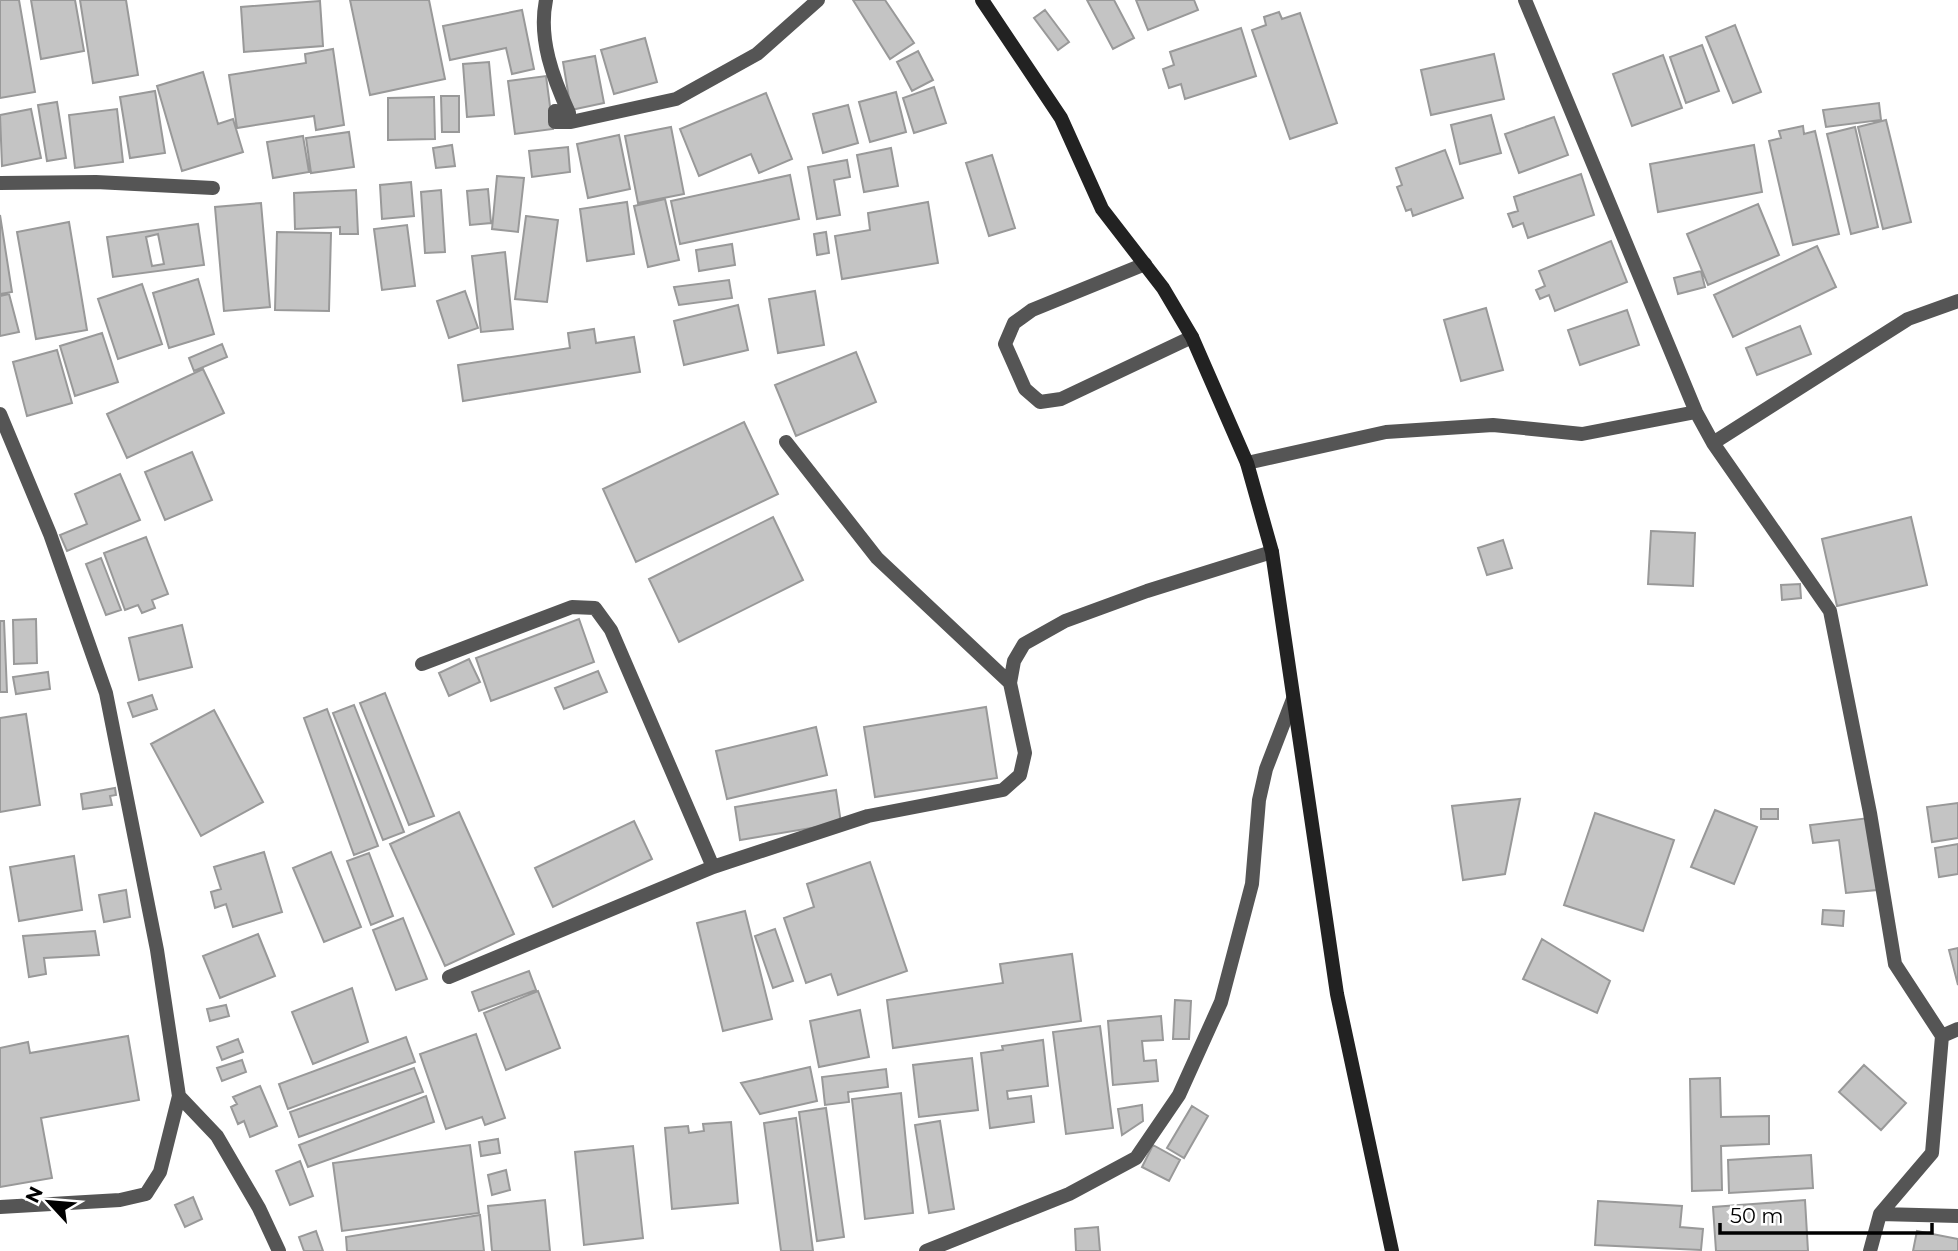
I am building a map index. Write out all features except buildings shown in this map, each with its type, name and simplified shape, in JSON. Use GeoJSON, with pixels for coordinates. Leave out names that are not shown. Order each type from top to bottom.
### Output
{"type":"FeatureCollection","features":[{"type":"Feature","properties":{"kind":"main road"},"geometry":{"type":"LineString","coordinates":[[984,1],[1061,118],[1102,209],[1145,264],[1192,337],[1247,463],[1272,552],[1337,994],[1391,1249]]}},
{"type":"Feature","properties":{"kind":"street"},"geometry":{"type":"LineString","coordinates":[[546,0],[543,17],[551,75],[569,113],[555,111],[555,121],[571,122],[676,99],[757,54],[818,0]]}},
{"type":"Feature","properties":{"kind":"street"},"geometry":{"type":"LineString","coordinates":[[1525,0],[1696,412],[1713,443],[1830,611],[1870,813],[1895,964],[1942,1036],[1932,1153],[1880,1214],[1870,1251]]}},
{"type":"Feature","properties":{"kind":"street"},"geometry":{"type":"LineString","coordinates":[[0,183],[96,182],[213,188]]}},
{"type":"Feature","properties":{"kind":"street"},"geometry":{"type":"LineString","coordinates":[[1145,264],[1032,310],[1014,323],[1005,344],[1025,389],[1040,402],[1060,399],[1192,337]]}},
{"type":"Feature","properties":{"kind":"street"},"geometry":{"type":"LineString","coordinates":[[1713,443],[1908,319],[1958,301]]}},
{"type":"Feature","properties":{"kind":"street"},"geometry":{"type":"LineString","coordinates":[[1247,463],[1386,432],[1493,425],[1582,434],[1696,412]]}},
{"type":"Feature","properties":{"kind":"street"},"geometry":{"type":"LineString","coordinates":[[0,414],[50,534],[106,693],[157,950],[179,1097],[160,1172],[146,1194],[120,1200],[0,1207]]}},
{"type":"Feature","properties":{"kind":"street"},"geometry":{"type":"LineString","coordinates":[[786,442],[877,558],[1010,683]]}},
{"type":"Feature","properties":{"kind":"street"},"geometry":{"type":"LineString","coordinates":[[449,976],[713,867],[868,816],[1003,790],[1020,775],[1025,753],[1010,683],[1014,661],[1024,645],[1065,621],[1272,552]]}},
{"type":"Feature","properties":{"kind":"street"},"geometry":{"type":"LineString","coordinates":[[422,664],[572,607],[595,608],[611,630],[713,867]]}},
{"type":"Feature","properties":{"kind":"street"},"geometry":{"type":"LineString","coordinates":[[926,1251],[1069,1194],[1136,1158],[1179,1096],[1221,1002],[1252,884],[1259,800],[1266,769],[1293,699]]}},
{"type":"Feature","properties":{"kind":"street"},"geometry":{"type":"LineString","coordinates":[[1942,1036],[1958,1029]]}},
{"type":"Feature","properties":{"kind":"street"},"geometry":{"type":"LineString","coordinates":[[179,1097],[217,1136],[259,1208],[279,1251]]}},
{"type":"Feature","properties":{"kind":"street"},"geometry":{"type":"LineString","coordinates":[[1880,1214],[1958,1216]]}}]}
